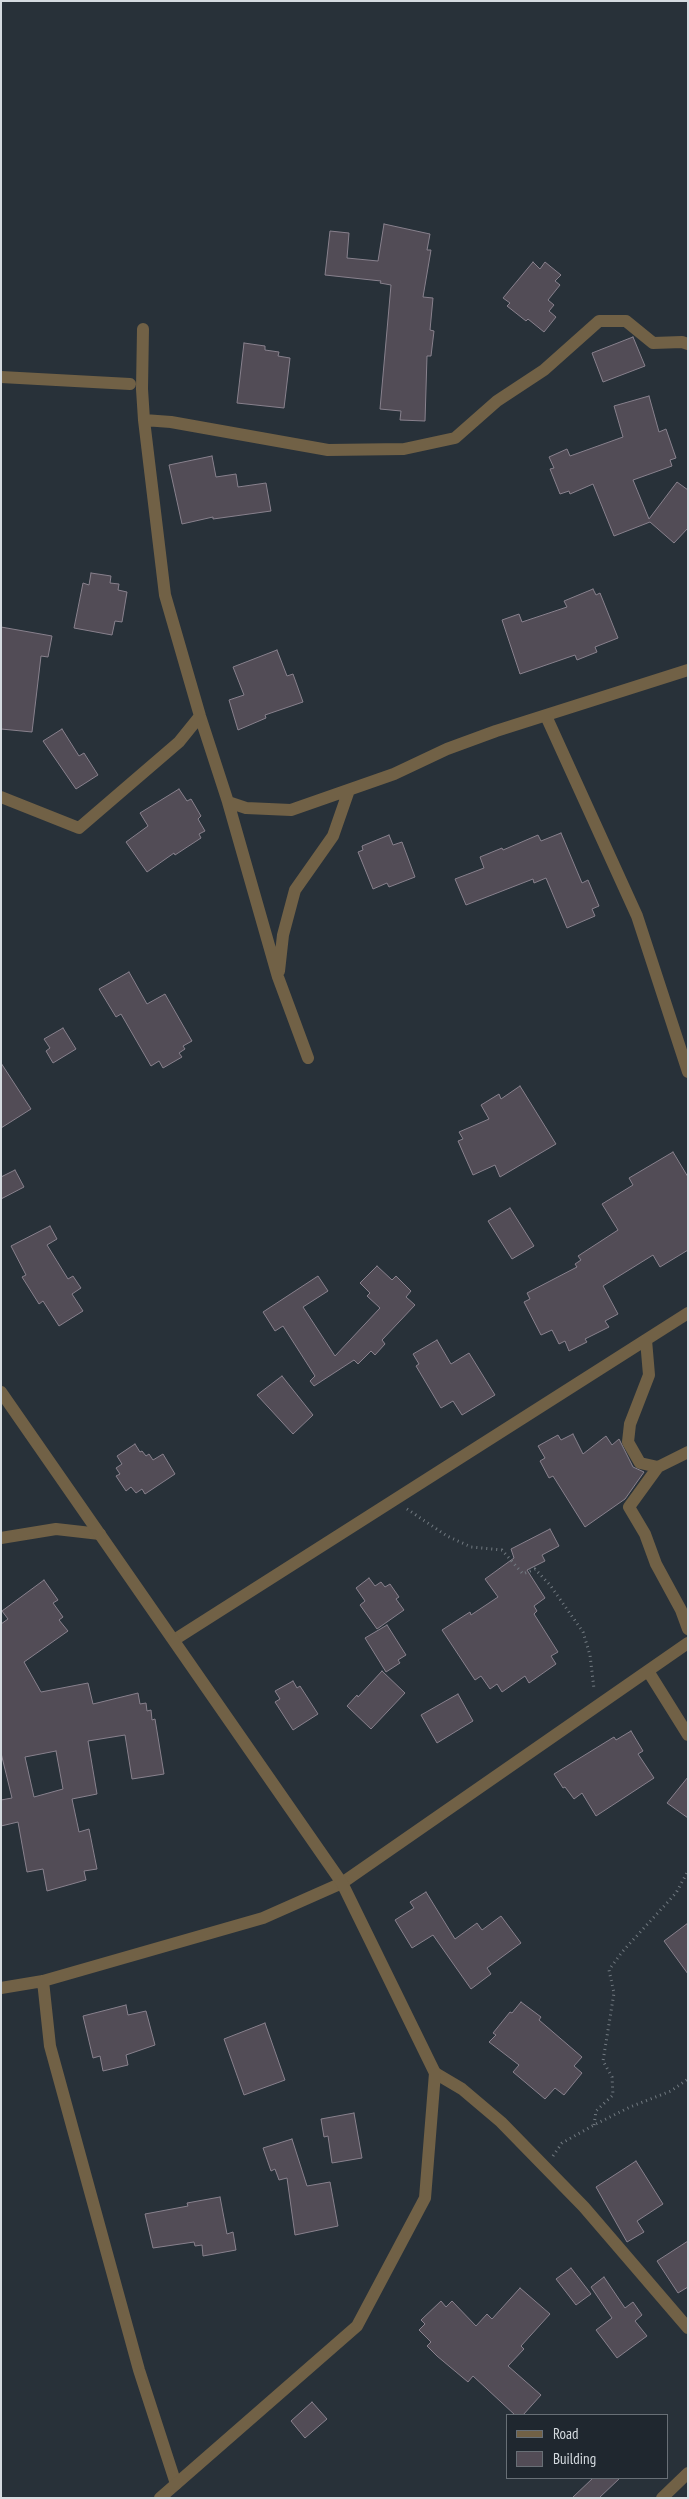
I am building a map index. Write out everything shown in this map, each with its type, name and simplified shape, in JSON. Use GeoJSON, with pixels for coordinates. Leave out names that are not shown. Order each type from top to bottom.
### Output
{"type":"FeatureCollection","features":[{"type":"Feature","properties":{"kind":"street"},"geometry":{"type":"LineString","coordinates":[[144,420],[171,422],[328,450],[404,449],[455,438],[497,401],[544,370],[599,321],[626,321],[653,343],[682,342],[688,344]]}},
{"type":"Feature","properties":{"kind":"street"},"geometry":{"type":"LineString","coordinates":[[143,329],[142,389],[144,420],[165,595],[200,716],[228,802],[278,977],[308,1058]]}},
{"type":"Feature","properties":{"kind":"street"},"geometry":{"type":"LineString","coordinates":[[1,378],[130,384]]}},
{"type":"Feature","properties":{"kind":"street"},"geometry":{"type":"LineString","coordinates":[[228,802],[246,808],[291,810],[394,774],[447,749],[688,670]]}},
{"type":"Feature","properties":{"kind":"street"},"geometry":{"type":"LineString","coordinates":[[1,797],[79,828],[179,742],[200,716]]}},
{"type":"Feature","properties":{"kind":"street"},"geometry":{"type":"LineString","coordinates":[[546,716],[636,916],[688,1072]]}},
{"type":"Feature","properties":{"kind":"street"},"geometry":{"type":"LineString","coordinates":[[278,977],[283,935],[295,890],[333,836],[349,790]]}},
{"type":"Feature","properties":{"kind":"street"},"geometry":{"type":"LineString","coordinates":[[174,1640],[688,1313]]}},
{"type":"Feature","properties":{"kind":"street"},"geometry":{"type":"LineString","coordinates":[[646,1340],[649,1375],[630,1424],[628,1442],[640,1463],[658,1467]]}},
{"type":"Feature","properties":{"kind":"street"},"geometry":{"type":"LineString","coordinates":[[1,1392],[342,1883],[435,2073],[425,2198],[357,2326],[160,2498]]}},
{"type":"Feature","properties":{"kind":"street"},"geometry":{"type":"LineString","coordinates":[[688,1452],[658,1467],[629,1507],[645,1534],[656,1564],[681,1610],[688,1629]]}},
{"type":"Feature","properties":{"kind":"street"},"geometry":{"type":"LineString","coordinates":[[1,1538],[56,1529],[100,1534]]}},
{"type":"Feature","properties":{"kind":"street"},"geometry":{"type":"LineString","coordinates":[[1,1988],[43,1981],[263,1918],[342,1883],[688,1643]]}},
{"type":"Feature","properties":{"kind":"street"},"geometry":{"type":"LineString","coordinates":[[648,1671],[688,1734]]}},
{"type":"Feature","properties":{"kind":"street"},"geometry":{"type":"LineString","coordinates":[[43,1981],[50,2046],[137,2361],[176,2484]]}},
{"type":"Feature","properties":{"kind":"street"},"geometry":{"type":"LineString","coordinates":[[435,2073],[462,2089],[501,2122],[584,2207],[688,2328]]}},
{"type":"Feature","properties":{"kind":"street"},"geometry":{"type":"LineString","coordinates":[[662,2498],[688,2473]]}},
{"type":"Feature","properties":{"kind":"path"},"geometry":{"type":"LineString","coordinates":[[395,1501],[447,1536],[471,1547],[502,1550],[523,1574],[535,1569],[550,1585],[583,1632],[590,1655],[596,1707]]}},
{"type":"Feature","properties":{"kind":"path"},"geometry":{"type":"LineString","coordinates":[[594,2125],[596,2111],[613,2095],[612,2077],[603,2061],[614,1993],[610,1970],[622,1952],[676,1893],[688,1872]]}},
{"type":"Feature","properties":{"kind":"path"},"geometry":{"type":"LineString","coordinates":[[545,2167],[562,2144],[630,2107],[670,2091],[688,2079]]}},
{"type":"Feature","properties":{"kind":"building"},"geometry":{"type":"Polygon","coordinates":[[[384,224],[430,234],[427,250],[431,250],[423,297],[433,298],[430,330],[434,331],[431,356],[427,356],[425,421],[400,420],[401,411],[380,409],[391,285],[380,283],[381,281],[325,275],[330,231],[349,233],[347,258],[378,261],[384,224]]]}},
{"type":"Feature","properties":{"kind":"building"},"geometry":{"type":"Polygon","coordinates":[[[533,262],[540,269],[545,262],[561,275],[555,281],[560,285],[548,300],[554,305],[549,311],[556,317],[544,332],[507,306],[510,303],[503,298],[533,262]]]}},
{"type":"Feature","properties":{"kind":"building"},"geometry":{"type":"Polygon","coordinates":[[[633,337],[645,366],[603,382],[592,353],[633,337]]]}},
{"type":"Feature","properties":{"kind":"building"},"geometry":{"type":"Polygon","coordinates":[[[244,343],[265,346],[265,350],[279,352],[278,356],[290,358],[284,408],[237,403],[244,343]]]}},
{"type":"Feature","properties":{"kind":"building"},"geometry":{"type":"Polygon","coordinates":[[[649,396],[659,432],[666,429],[676,458],[670,460],[672,466],[633,480],[649,519],[677,482],[688,490],[688,528],[674,543],[650,522],[614,536],[593,484],[570,494],[569,491],[560,494],[550,469],[554,468],[549,457],[567,449],[570,456],[623,437],[614,406],[649,396]]]}},
{"type":"Feature","properties":{"kind":"building"},"geometry":{"type":"Polygon","coordinates":[[[212,456],[216,477],[236,474],[238,487],[266,483],[271,511],[213,519],[213,517],[182,524],[169,465],[212,456]]]}},
{"type":"Feature","properties":{"kind":"building"},"geometry":{"type":"Polygon","coordinates":[[[91,573],[111,576],[110,583],[119,584],[118,590],[127,592],[122,622],[115,621],[112,635],[74,628],[83,583],[89,585],[91,573]]]}},
{"type":"Feature","properties":{"kind":"building"},"geometry":{"type":"Polygon","coordinates":[[[593,589],[596,595],[600,593],[618,638],[595,647],[597,652],[577,660],[575,655],[520,674],[502,620],[519,614],[522,622],[567,607],[564,601],[593,589]]]}},
{"type":"Feature","properties":{"kind":"building"},"geometry":{"type":"Polygon","coordinates":[[[1,627],[52,636],[48,657],[41,656],[32,732],[1,729],[1,627]]]}},
{"type":"Feature","properties":{"kind":"building"},"geometry":{"type":"Polygon","coordinates":[[[277,650],[287,676],[293,674],[303,702],[265,715],[266,718],[238,730],[229,700],[244,695],[233,667],[277,650]]]}},
{"type":"Feature","properties":{"kind":"building"},"geometry":{"type":"Polygon","coordinates":[[[62,729],[79,756],[84,753],[98,775],[76,789],[43,741],[62,729]]]}},
{"type":"Feature","properties":{"kind":"building"},"geometry":{"type":"Polygon","coordinates":[[[179,789],[187,801],[191,799],[201,816],[198,819],[205,831],[199,834],[201,838],[175,855],[174,853],[147,872],[126,842],[148,826],[140,813],[179,789]]]}},
{"type":"Feature","properties":{"kind":"building"},"geometry":{"type":"Polygon","coordinates":[[[561,833],[582,883],[588,880],[599,906],[592,909],[595,916],[567,928],[546,878],[534,883],[533,879],[466,905],[455,879],[484,868],[480,857],[502,848],[503,850],[538,835],[541,841],[561,833]]]}},
{"type":"Feature","properties":{"kind":"building"},"geometry":{"type":"Polygon","coordinates":[[[389,835],[393,845],[402,842],[415,877],[389,887],[387,883],[373,889],[358,852],[363,850],[362,846],[389,835]]]}},
{"type":"Feature","properties":{"kind":"building"},"geometry":{"type":"Polygon","coordinates":[[[129,972],[147,1004],[165,994],[192,1041],[183,1046],[185,1049],[179,1053],[182,1057],[163,1068],[159,1061],[151,1066],[121,1014],[116,1017],[99,989],[129,972]]]}},
{"type":"Feature","properties":{"kind":"building"},"geometry":{"type":"Polygon","coordinates":[[[63,1028],[76,1049],[53,1063],[46,1051],[50,1048],[44,1039],[63,1028]]]}},
{"type":"Feature","properties":{"kind":"building"},"geometry":{"type":"Polygon","coordinates":[[[1,1063],[31,1109],[1,1128],[1,1063]]]}},
{"type":"Feature","properties":{"kind":"building"},"geometry":{"type":"Polygon","coordinates":[[[520,1086],[556,1144],[500,1177],[495,1165],[473,1175],[458,1141],[463,1139],[459,1132],[489,1119],[481,1105],[499,1094],[501,1099],[520,1086]]]}},
{"type":"Feature","properties":{"kind":"building"},"geometry":{"type":"Polygon","coordinates":[[[673,1152],[688,1177],[688,1250],[660,1267],[653,1255],[603,1286],[618,1314],[605,1321],[609,1327],[585,1339],[587,1342],[569,1351],[565,1341],[559,1344],[552,1330],[541,1335],[524,1302],[530,1299],[527,1293],[577,1267],[575,1264],[581,1260],[578,1256],[618,1230],[602,1204],[633,1185],[629,1178],[673,1152]]]}},
{"type":"Feature","properties":{"kind":"building"},"geometry":{"type":"Polygon","coordinates":[[[15,1170],[24,1187],[1,1199],[1,1177],[15,1170]]]}},
{"type":"Feature","properties":{"kind":"building"},"geometry":{"type":"Polygon","coordinates":[[[510,1208],[534,1246],[512,1259],[488,1221],[510,1208]]]}},
{"type":"Feature","properties":{"kind":"building"},"geometry":{"type":"Polygon","coordinates":[[[50,1226],[57,1239],[47,1245],[68,1279],[73,1276],[81,1288],[72,1294],[83,1311],[59,1326],[43,1301],[39,1304],[22,1277],[26,1275],[11,1246],[50,1226]]]}},
{"type":"Feature","properties":{"kind":"building"},"geometry":{"type":"Polygon","coordinates":[[[377,1266],[392,1280],[396,1276],[411,1291],[406,1297],[415,1305],[382,1340],[385,1344],[375,1355],[371,1351],[358,1364],[354,1360],[314,1386],[310,1381],[315,1376],[283,1326],[275,1331],[263,1312],[318,1276],[328,1291],[303,1307],[335,1356],[380,1308],[367,1296],[370,1293],[360,1283],[377,1266]]]}},
{"type":"Feature","properties":{"kind":"building"},"geometry":{"type":"Polygon","coordinates":[[[437,1340],[451,1364],[469,1353],[495,1395],[462,1415],[453,1401],[441,1408],[416,1366],[419,1364],[413,1354],[437,1340]]]}},
{"type":"Feature","properties":{"kind":"building"},"geometry":{"type":"Polygon","coordinates":[[[282,1376],[313,1415],[293,1434],[257,1395],[282,1376]]]}},
{"type":"Feature","properties":{"kind":"building"},"geometry":{"type":"Polygon","coordinates":[[[573,1434],[583,1454],[606,1436],[612,1445],[619,1439],[633,1467],[644,1472],[625,1499],[585,1527],[553,1476],[549,1478],[540,1461],[545,1458],[538,1446],[558,1435],[561,1440],[573,1434]]]}},
{"type":"Feature","properties":{"kind":"building"},"geometry":{"type":"Polygon","coordinates":[[[135,1444],[140,1452],[142,1451],[146,1456],[149,1454],[153,1460],[163,1454],[175,1474],[145,1494],[142,1489],[136,1493],[131,1487],[126,1491],[116,1476],[120,1474],[116,1468],[122,1464],[117,1456],[135,1444]]]}},
{"type":"Feature","properties":{"kind":"building"},"geometry":{"type":"Polygon","coordinates":[[[550,1529],[559,1546],[542,1555],[545,1561],[527,1570],[545,1598],[534,1606],[537,1611],[534,1614],[558,1652],[551,1656],[556,1664],[529,1683],[525,1676],[502,1692],[497,1684],[490,1689],[481,1676],[475,1680],[442,1630],[470,1612],[471,1615],[498,1597],[485,1579],[514,1558],[511,1549],[550,1529]]]}},
{"type":"Feature","properties":{"kind":"building"},"geometry":{"type":"Polygon","coordinates":[[[369,1578],[375,1586],[381,1582],[385,1587],[390,1584],[399,1597],[396,1599],[404,1610],[377,1629],[360,1605],[365,1601],[356,1588],[369,1578]]]}},
{"type":"Feature","properties":{"kind":"building"},"geometry":{"type":"Polygon","coordinates":[[[44,1580],[58,1600],[53,1603],[63,1617],[59,1620],[68,1631],[24,1662],[41,1692],[88,1683],[93,1704],[138,1693],[140,1704],[146,1703],[147,1711],[151,1710],[152,1720],[155,1719],[164,1774],[132,1779],[125,1735],[88,1741],[97,1794],[72,1799],[79,1832],[89,1829],[97,1869],[84,1871],[86,1880],[47,1891],[43,1869],[27,1872],[18,1822],[1,1826],[1,1800],[12,1798],[1,1753],[1,1624],[8,1619],[2,1611],[44,1580]],[[56,1751],[25,1757],[34,1797],[63,1789],[56,1751]]]}},
{"type":"Feature","properties":{"kind":"building"},"geometry":{"type":"Polygon","coordinates":[[[387,1625],[406,1655],[398,1660],[400,1663],[386,1672],[365,1638],[387,1625]]]}},
{"type":"Feature","properties":{"kind":"building"},"geometry":{"type":"Polygon","coordinates":[[[382,1671],[405,1693],[371,1729],[347,1706],[382,1671]]]}},
{"type":"Feature","properties":{"kind":"building"},"geometry":{"type":"Polygon","coordinates":[[[293,1681],[297,1688],[300,1686],[318,1714],[293,1730],[275,1702],[280,1699],[275,1691],[293,1681]]]}},
{"type":"Feature","properties":{"kind":"building"},"geometry":{"type":"Polygon","coordinates":[[[458,1694],[473,1721],[437,1743],[421,1715],[458,1694]]]}},
{"type":"Feature","properties":{"kind":"building"},"geometry":{"type":"Polygon","coordinates":[[[631,1731],[643,1751],[638,1754],[654,1778],[596,1816],[582,1793],[574,1799],[565,1787],[563,1788],[554,1774],[614,1737],[616,1740],[631,1731]]]}},
{"type":"Feature","properties":{"kind":"building"},"geometry":{"type":"Polygon","coordinates":[[[688,1777],[688,1818],[667,1803],[688,1777]]]}},
{"type":"Feature","properties":{"kind":"building"},"geometry":{"type":"Polygon","coordinates":[[[426,1892],[455,1939],[477,1923],[482,1930],[501,1916],[521,1943],[487,1968],[491,1974],[471,1989],[433,1935],[412,1948],[395,1920],[414,1908],[410,1902],[426,1892]]]}},
{"type":"Feature","properties":{"kind":"building"},"geometry":{"type":"Polygon","coordinates":[[[688,1923],[688,1974],[664,1941],[688,1923]]]}},
{"type":"Feature","properties":{"kind":"building"},"geometry":{"type":"Polygon","coordinates":[[[521,2002],[541,2017],[539,2020],[582,2057],[574,2066],[582,2073],[564,2095],[555,2088],[545,2099],[513,2072],[519,2065],[489,2042],[496,2035],[493,2033],[521,2002]]]}},
{"type":"Feature","properties":{"kind":"building"},"geometry":{"type":"Polygon","coordinates":[[[126,2005],[128,2015],[146,2011],[155,2045],[126,2055],[128,2065],[103,2071],[100,2056],[93,2058],[83,2016],[126,2005]]]}},
{"type":"Feature","properties":{"kind":"building"},"geometry":{"type":"Polygon","coordinates":[[[265,2023],[285,2080],[244,2095],[224,2039],[265,2023]]]}},
{"type":"Feature","properties":{"kind":"building"},"geometry":{"type":"Polygon","coordinates":[[[354,2113],[362,2158],[332,2163],[328,2136],[324,2137],[321,2119],[354,2113]]]}},
{"type":"Feature","properties":{"kind":"building"},"geometry":{"type":"Polygon","coordinates":[[[292,2139],[307,2186],[330,2182],[338,2226],[295,2235],[287,2178],[279,2180],[275,2169],[271,2171],[263,2148],[292,2139]]]}},
{"type":"Feature","properties":{"kind":"building"},"geometry":{"type":"Polygon","coordinates":[[[636,2161],[663,2204],[637,2221],[644,2232],[627,2242],[596,2187],[636,2161]]]}},
{"type":"Feature","properties":{"kind":"building"},"geometry":{"type":"Polygon","coordinates":[[[220,2197],[227,2234],[233,2232],[236,2250],[203,2256],[202,2245],[195,2246],[194,2242],[153,2248],[145,2214],[188,2206],[187,2203],[220,2197]]]}},
{"type":"Feature","properties":{"kind":"building"},"geometry":{"type":"Polygon","coordinates":[[[688,2241],[688,2287],[678,2293],[657,2261],[688,2241]]]}},
{"type":"Feature","properties":{"kind":"building"},"geometry":{"type":"Polygon","coordinates":[[[571,2268],[591,2294],[576,2305],[556,2279],[571,2268]]]}},
{"type":"Feature","properties":{"kind":"building"},"geometry":{"type":"Polygon","coordinates":[[[604,2277],[625,2308],[633,2302],[642,2315],[635,2321],[647,2336],[617,2358],[596,2330],[612,2318],[591,2287],[604,2277]]]}},
{"type":"Feature","properties":{"kind":"building"},"geometry":{"type":"Polygon","coordinates":[[[520,2288],[550,2314],[521,2346],[524,2349],[508,2366],[541,2395],[524,2414],[514,2414],[473,2376],[468,2382],[427,2346],[431,2342],[419,2330],[425,2324],[421,2320],[441,2301],[446,2307],[452,2301],[476,2326],[487,2314],[492,2319],[520,2288]]]}},
{"type":"Feature","properties":{"kind":"building"},"geometry":{"type":"Polygon","coordinates":[[[312,2402],[327,2419],[305,2438],[291,2421],[312,2402]]]}},
{"type":"Feature","properties":{"kind":"building"},"geometry":{"type":"Polygon","coordinates":[[[592,2479],[619,2479],[599,2498],[572,2498],[592,2479]]]}}]}
